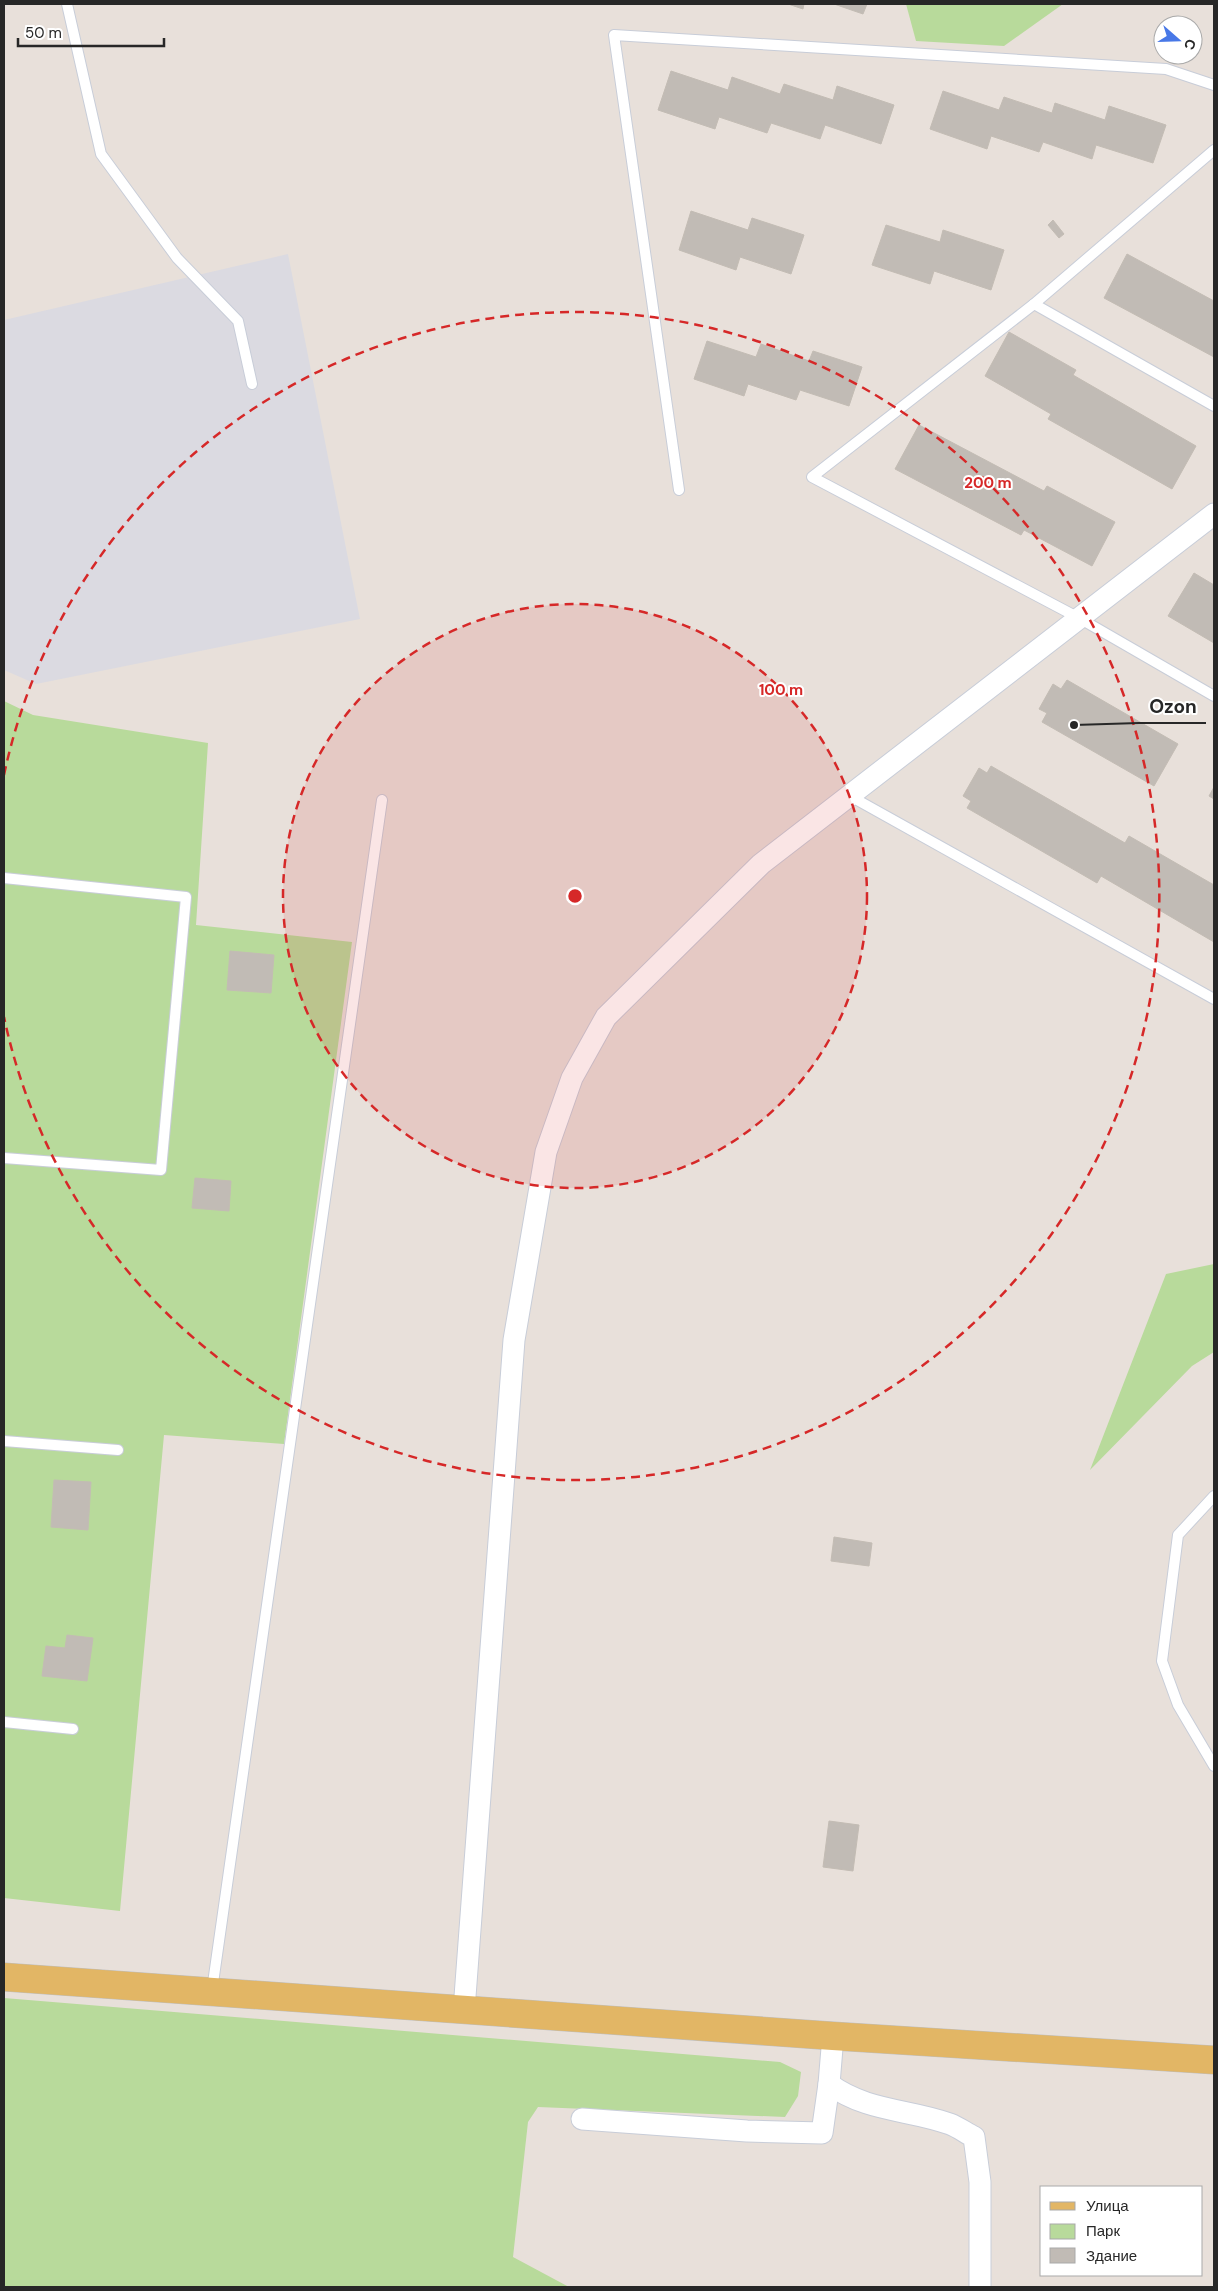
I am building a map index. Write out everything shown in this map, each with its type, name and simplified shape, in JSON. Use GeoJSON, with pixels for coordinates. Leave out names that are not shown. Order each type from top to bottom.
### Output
{"type":"FeatureCollection","features":[{"type":"Feature","properties":{"kind":"main road"},"geometry":{"type":"LineString","coordinates":[[4,1977],[833,2036],[1214,2060]]}},
{"type":"Feature","properties":{"kind":"street"},"geometry":{"type":"LineString","coordinates":[[464,2010],[514,1340],[546,1152],[572,1078],[606,1017],[761,864],[1214,514]]}},
{"type":"Feature","properties":{"kind":"street"},"geometry":{"type":"LineString","coordinates":[[582,2119],[747,2131],[822,2133],[833,2036]]}},
{"type":"Feature","properties":{"kind":"street"},"geometry":{"type":"LineString","coordinates":[[829,2084],[845,2096],[894,2111],[950,2124],[974,2137],[980,2182],[980,2287]]}},
{"type":"Feature","properties":{"kind":"lane"},"geometry":{"type":"LineString","coordinates":[[67,4],[101,154],[177,258],[238,321],[252,384]]}},
{"type":"Feature","properties":{"kind":"lane"},"geometry":{"type":"LineString","coordinates":[[679,490],[614,35],[1166,69],[1214,85]]}},
{"type":"Feature","properties":{"kind":"lane"},"geometry":{"type":"LineString","coordinates":[[1214,150],[1034,304],[812,477],[1079,618],[1214,696]]}},
{"type":"Feature","properties":{"kind":"lane"},"geometry":{"type":"LineString","coordinates":[[1034,304],[1214,406]]}},
{"type":"Feature","properties":{"kind":"lane"},"geometry":{"type":"LineString","coordinates":[[850,796],[1214,999]]}},
{"type":"Feature","properties":{"kind":"lane"},"geometry":{"type":"LineString","coordinates":[[212,1992],[382,800]]}},
{"type":"Feature","properties":{"kind":"lane"},"geometry":{"type":"LineString","coordinates":[[4,878],[186,896],[160,1170],[4,1158]]}},
{"type":"Feature","properties":{"kind":"lane"},"geometry":{"type":"LineString","coordinates":[[4,1441],[118,1450]]}},
{"type":"Feature","properties":{"kind":"lane"},"geometry":{"type":"LineString","coordinates":[[1214,1496],[1178,1535],[1162,1661],[1178,1705],[1214,1766]]}},
{"type":"Feature","properties":{"kind":"lane"},"geometry":{"type":"LineString","coordinates":[[4,1722],[73,1729]]}},
{"type":"Feature","properties":{"kind":"shaded area"},"geometry":{"type":"Polygon","coordinates":[[[288,254],[360,619],[36,684],[4,670],[4,320],[288,254]]]}},
{"type":"Feature","properties":{"kind":"green space"},"geometry":{"type":"Polygon","coordinates":[[[906,4],[1063,4],[1004,46],[916,41],[906,4]]]}},
{"type":"Feature","properties":{"kind":"green space"},"geometry":{"type":"Polygon","coordinates":[[[4,701],[33,715],[208,743],[196,925],[352,942],[284,1444],[164,1435],[120,1911],[4,1898],[4,701]]]}},
{"type":"Feature","properties":{"kind":"green space"},"geometry":{"type":"Polygon","coordinates":[[[1214,1264],[1214,1352],[1192,1366],[1090,1470],[1166,1274],[1214,1264]]]}},
{"type":"Feature","properties":{"kind":"green space"},"geometry":{"type":"Polygon","coordinates":[[[4,1998],[780,2062],[801,2072],[798,2096],[785,2117],[538,2107],[528,2122],[513,2257],[569,2287],[4,2287],[4,1998]]]}},
{"type":"Feature","properties":{"kind":"building"},"geometry":{"type":"Polygon","coordinates":[[[788,4],[804,4],[803,9],[788,4]]]}},
{"type":"Feature","properties":{"kind":"building"},"geometry":{"type":"Polygon","coordinates":[[[834,4],[867,4],[863,14],[834,4]]]}},
{"type":"Feature","properties":{"kind":"building"},"geometry":{"type":"Polygon","coordinates":[[[671,71],[728,90],[732,77],[780,94],[784,84],[833,100],[837,86],[894,105],[881,144],[825,125],[820,139],[771,123],[767,133],[719,117],[715,129],[658,110],[671,71]]]}},
{"type":"Feature","properties":{"kind":"building"},"geometry":{"type":"Polygon","coordinates":[[[943,91],[999,110],[1004,97],[1052,113],[1055,103],[1105,120],[1109,106],[1166,125],[1153,163],[1096,145],[1092,159],[1043,142],[1039,152],[991,136],[987,149],[930,129],[943,91]]]}},
{"type":"Feature","properties":{"kind":"building"},"geometry":{"type":"Polygon","coordinates":[[[691,211],[748,230],[752,218],[804,235],[791,274],[740,257],[736,270],[679,250],[691,211]]]}},
{"type":"Feature","properties":{"kind":"building"},"geometry":{"type":"Polygon","coordinates":[[[1053,220],[1064,234],[1059,238],[1048,225],[1053,220]]]}},
{"type":"Feature","properties":{"kind":"building"},"geometry":{"type":"Polygon","coordinates":[[[886,225],[940,242],[943,230],[1004,250],[991,290],[934,271],[930,284],[872,265],[886,225]]]}},
{"type":"Feature","properties":{"kind":"building"},"geometry":{"type":"Polygon","coordinates":[[[1127,254],[1214,301],[1214,357],[1104,298],[1127,254]]]}},
{"type":"Feature","properties":{"kind":"building"},"geometry":{"type":"Polygon","coordinates":[[[1009,332],[1076,370],[1073,375],[1196,446],[1172,489],[1048,419],[1051,414],[985,376],[1009,332]]]}},
{"type":"Feature","properties":{"kind":"building"},"geometry":{"type":"Polygon","coordinates":[[[707,341],[756,357],[761,344],[809,361],[813,351],[862,367],[849,406],[800,390],[796,400],[748,384],[744,396],[694,379],[707,341]]]}},
{"type":"Feature","properties":{"kind":"building"},"geometry":{"type":"Polygon","coordinates":[[[919,425],[1044,491],[1047,486],[1115,522],[1092,566],[1024,530],[1021,535],[895,469],[919,425]]]}},
{"type":"Feature","properties":{"kind":"building"},"geometry":{"type":"Polygon","coordinates":[[[1194,573],[1214,585],[1214,643],[1168,616],[1194,573]]]}},
{"type":"Feature","properties":{"kind":"building"},"geometry":{"type":"Polygon","coordinates":[[[1067,680],[1178,744],[1154,786],[1042,722],[1047,713],[1039,709],[1053,684],[1061,689],[1067,680]]]}},
{"type":"Feature","properties":{"kind":"building"},"geometry":{"type":"Polygon","coordinates":[[[991,766],[1125,843],[1129,836],[1214,885],[1214,942],[1101,876],[1097,883],[967,808],[971,801],[963,796],[979,768],[987,773],[991,766]]]}},
{"type":"Feature","properties":{"kind":"building"},"geometry":{"type":"Polygon","coordinates":[[[1214,787],[1214,799],[1209,796],[1214,787]]]}},
{"type":"Feature","properties":{"kind":"building"},"geometry":{"type":"Polygon","coordinates":[[[230,951],[274,955],[271,993],[227,990],[230,951]]]}},
{"type":"Feature","properties":{"kind":"building"},"geometry":{"type":"Polygon","coordinates":[[[195,1178],[231,1181],[229,1211],[192,1208],[195,1178]]]}},
{"type":"Feature","properties":{"kind":"building"},"geometry":{"type":"Polygon","coordinates":[[[54,1480],[91,1482],[88,1530],[51,1527],[54,1480]]]}},
{"type":"Feature","properties":{"kind":"building"},"geometry":{"type":"Polygon","coordinates":[[[834,1537],[872,1543],[869,1566],[831,1561],[834,1537]]]}},
{"type":"Feature","properties":{"kind":"building"},"geometry":{"type":"Polygon","coordinates":[[[67,1635],[93,1638],[87,1681],[42,1676],[46,1646],[65,1648],[67,1635]]]}},
{"type":"Feature","properties":{"kind":"building"},"geometry":{"type":"Polygon","coordinates":[[[829,1821],[859,1825],[853,1871],[823,1867],[829,1821]]]}},
{"type":"Feature","properties":{"kind":"place","name":"Ozon"},"geometry":{"type":"Point","coordinates":[1074,725]}}]}
